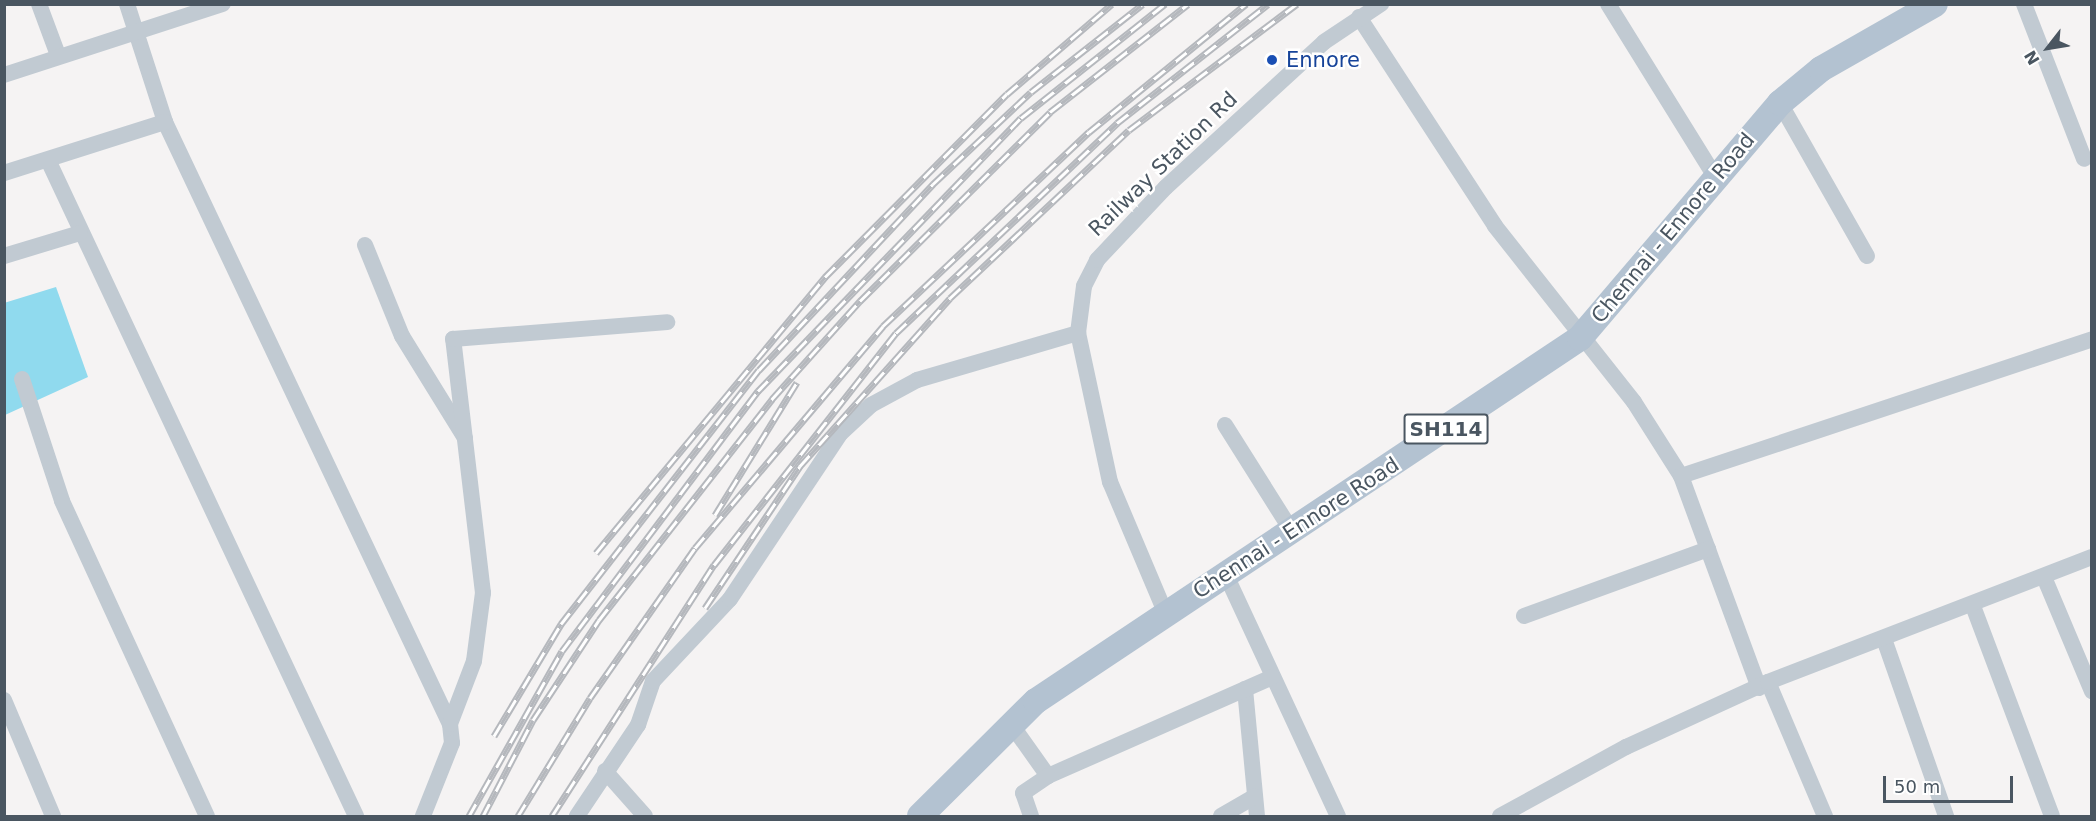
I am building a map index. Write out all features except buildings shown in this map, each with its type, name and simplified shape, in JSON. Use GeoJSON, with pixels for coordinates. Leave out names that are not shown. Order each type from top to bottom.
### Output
{"type":"FeatureCollection","features":[{"type":"Feature","properties":{"kind":"main road","name":"Chennai - Ennore Road"},"geometry":{"type":"LineString","coordinates":[[920,816],[1011,724],[1165,612],[1293,533],[1580,338],[1714,175],[1780,103],[1821,69],[1935,4]]}},
{"type":"Feature","properties":{"kind":"street"},"geometry":{"type":"LineString","coordinates":[[39,4],[58,55]]}},
{"type":"Feature","properties":{"kind":"street"},"geometry":{"type":"LineString","coordinates":[[127,4],[165,122],[450,724],[452,743],[423,816]]}},
{"type":"Feature","properties":{"kind":"street"},"geometry":{"type":"LineString","coordinates":[[4,75],[58,55],[223,4]]}},
{"type":"Feature","properties":{"kind":"street","name":"Railway Station Rd"},"geometry":{"type":"LineString","coordinates":[[1165,612],[1110,482],[1078,333],[1084,286],[1097,260],[1124,227],[1324,42],[1381,4]]}},
{"type":"Feature","properties":{"kind":"street"},"geometry":{"type":"LineString","coordinates":[[1608,4],[1714,175]]}},
{"type":"Feature","properties":{"kind":"street"},"geometry":{"type":"LineString","coordinates":[[2024,4],[2084,159]]}},
{"type":"Feature","properties":{"kind":"street"},"geometry":{"type":"LineString","coordinates":[[1359,17],[1496,226],[1580,338],[1634,402],[1681,476],[1763,685],[1825,816]]}},
{"type":"Feature","properties":{"kind":"street"},"geometry":{"type":"LineString","coordinates":[[1780,103],[1867,256]]}},
{"type":"Feature","properties":{"kind":"street"},"geometry":{"type":"LineString","coordinates":[[4,173],[165,122]]}},
{"type":"Feature","properties":{"kind":"street"},"geometry":{"type":"LineString","coordinates":[[48,160],[80,233],[356,816]]}},
{"type":"Feature","properties":{"kind":"street"},"geometry":{"type":"LineString","coordinates":[[4,256],[80,233]]}},
{"type":"Feature","properties":{"kind":"street"},"geometry":{"type":"LineString","coordinates":[[365,245],[402,336],[469,443]]}},
{"type":"Feature","properties":{"kind":"street"},"geometry":{"type":"LineString","coordinates":[[450,724],[474,661],[483,593],[469,443],[453,339],[667,322]]}},
{"type":"Feature","properties":{"kind":"street"},"geometry":{"type":"LineString","coordinates":[[577,816],[638,725],[663,666],[730,599],[840,434],[871,405],[917,380],[1078,333]]}},
{"type":"Feature","properties":{"kind":"street"},"geometry":{"type":"LineString","coordinates":[[1681,476],[2091,339]]}},
{"type":"Feature","properties":{"kind":"street"},"geometry":{"type":"LineString","coordinates":[[22,379],[62,501],[207,816]]}},
{"type":"Feature","properties":{"kind":"street"},"geometry":{"type":"LineString","coordinates":[[1225,425],[1293,533]]}},
{"type":"Feature","properties":{"kind":"street"},"geometry":{"type":"LineString","coordinates":[[1524,616],[1708,549]]}},
{"type":"Feature","properties":{"kind":"street"},"geometry":{"type":"LineString","coordinates":[[1500,816],[1626,747],[1763,685],[1973,606],[2091,557]]}},
{"type":"Feature","properties":{"kind":"street"},"geometry":{"type":"LineString","coordinates":[[1226,575],[1338,816]]}},
{"type":"Feature","properties":{"kind":"street"},"geometry":{"type":"LineString","coordinates":[[2044,577],[2091,691]]}},
{"type":"Feature","properties":{"kind":"street"},"geometry":{"type":"LineString","coordinates":[[1973,606],[2052,816]]}},
{"type":"Feature","properties":{"kind":"street"},"geometry":{"type":"LineString","coordinates":[[1884,639],[1946,816]]}},
{"type":"Feature","properties":{"kind":"street"},"geometry":{"type":"LineString","coordinates":[[1030,816],[1023,793],[1048,776],[1272,677]]}},
{"type":"Feature","properties":{"kind":"street"},"geometry":{"type":"LineString","coordinates":[[1245,689],[1257,816]]}},
{"type":"Feature","properties":{"kind":"street"},"geometry":{"type":"LineString","coordinates":[[4,700],[53,816]]}},
{"type":"Feature","properties":{"kind":"street"},"geometry":{"type":"LineString","coordinates":[[1011,724],[1048,776]]}},
{"type":"Feature","properties":{"kind":"street"},"geometry":{"type":"LineString","coordinates":[[605,771],[645,816]]}},
{"type":"Feature","properties":{"kind":"street"},"geometry":{"type":"LineString","coordinates":[[1221,816],[1255,796]]}},
{"type":"Feature","properties":{"kind":"water"},"geometry":{"type":"Polygon","coordinates":[[[56,287],[88,377],[5,415],[4,303],[56,287]]]}},
{"type":"Feature","properties":{"kind":"railway"},"geometry":{"type":"LineString","coordinates":[[596,553],[825,277],[1007,94],[1112,4]]}},
{"type":"Feature","properties":{"kind":"railway"},"geometry":{"type":"LineString","coordinates":[[494,736],[561,624],[759,370],[933,184],[1031,92],[1143,4]]}},
{"type":"Feature","properties":{"kind":"railway"},"geometry":{"type":"LineString","coordinates":[[469,816],[562,651],[758,391],[1021,118],[1165,4]]}},
{"type":"Feature","properties":{"kind":"railway"},"geometry":{"type":"LineString","coordinates":[[483,816],[533,720],[599,620],[772,399],[860,301],[1050,112],[1188,4]]}},
{"type":"Feature","properties":{"kind":"railway"},"geometry":{"type":"LineString","coordinates":[[518,816],[590,698],[695,548],[883,326],[1089,132],[1246,4]]}},
{"type":"Feature","properties":{"kind":"railway"},"geometry":{"type":"LineString","coordinates":[[552,816],[714,565],[896,333],[1117,123],[1268,4]]}},
{"type":"Feature","properties":{"kind":"railway"},"geometry":{"type":"LineString","coordinates":[[705,608],[800,466],[950,298],[1129,130],[1297,4]]}},
{"type":"Feature","properties":{"kind":"railway"},"geometry":{"type":"LineString","coordinates":[[715,515],[797,382]]}},
{"type":"Feature","properties":{"kind":"place","name":"Ennore"},"geometry":{"type":"Point","coordinates":[1272,60]}}]}
